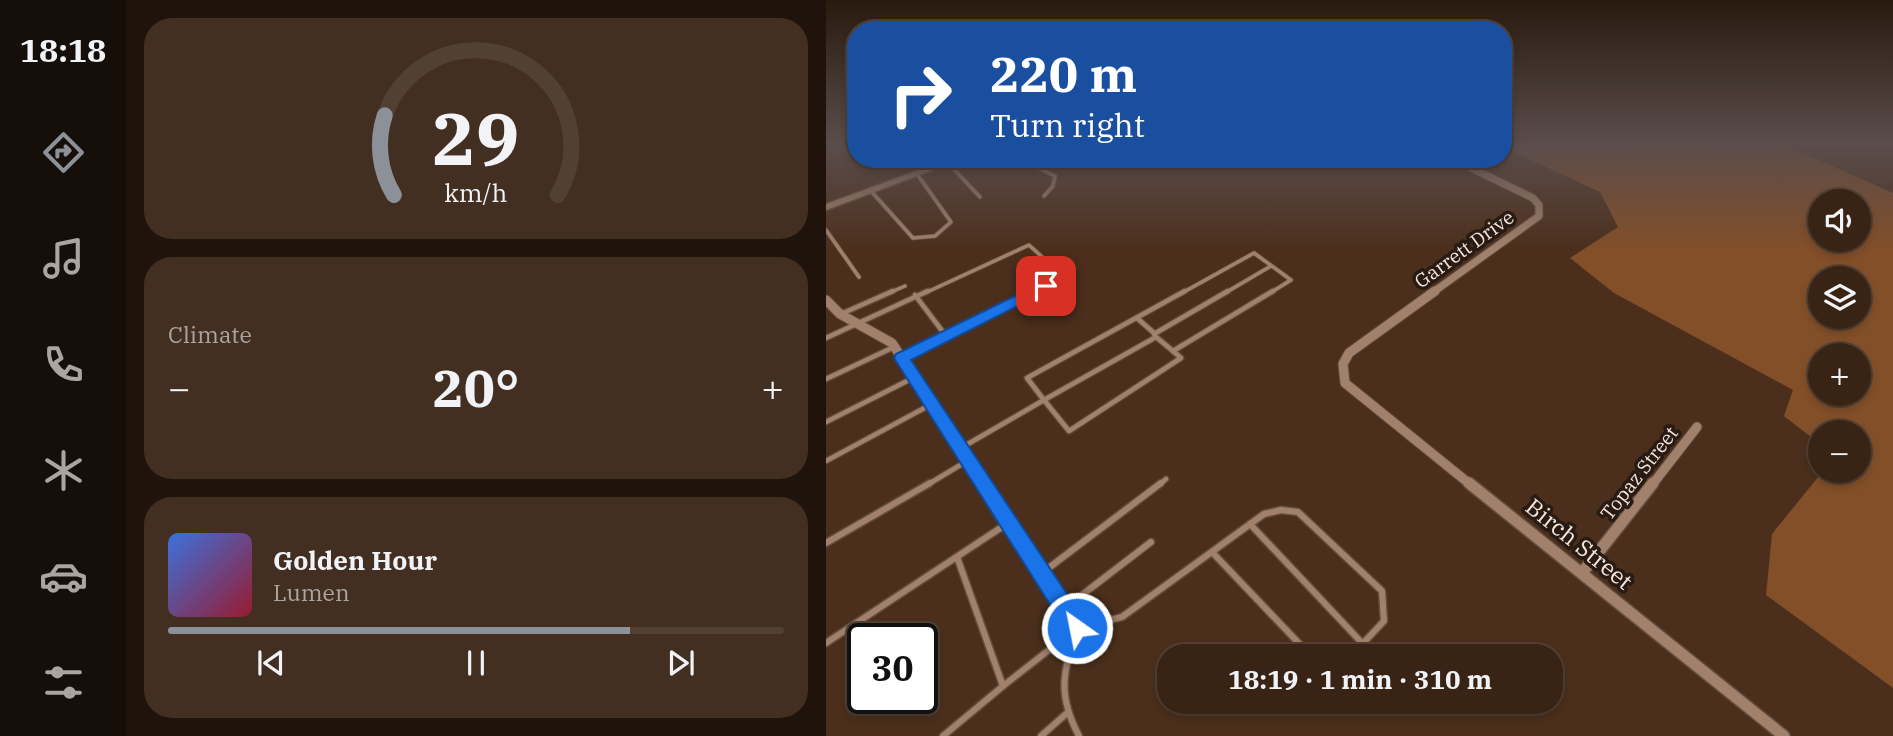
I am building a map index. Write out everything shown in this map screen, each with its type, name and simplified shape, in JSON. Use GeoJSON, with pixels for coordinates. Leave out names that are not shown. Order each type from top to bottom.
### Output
{"type":"FeatureCollection","features":[{"type":"Feature","properties":{"kind":"street"},"geometry":{"type":"LineString","coordinates":[[826,207],[896,180]]}},
{"type":"Feature","properties":{"kind":"street","name":"Garrett Drive"},"geometry":{"type":"LineString","coordinates":[[1347,386],[1342,369],[1349,354],[1539,216],[1540,207],[1532,198],[1496,180]]}},
{"type":"Feature","properties":{"kind":"street"},"geometry":{"type":"LineString","coordinates":[[826,300],[840,314],[879,332],[894,347],[1077,628]]}},
{"type":"Feature","properties":{"kind":"street","name":"Birch Street"},"geometry":{"type":"LineString","coordinates":[[1347,386],[1784,736]]}},
{"type":"Feature","properties":{"kind":"street","name":"Topaz Street"},"geometry":{"type":"LineString","coordinates":[[1582,573],[1697,427]]}},
{"type":"Feature","properties":{"kind":"lane"},"geometry":{"type":"LineString","coordinates":[[871,191],[913,238],[936,236],[945,232],[951,222],[940,207],[939,198],[925,180]]}},
{"type":"Feature","properties":{"kind":"lane"},"geometry":{"type":"LineString","coordinates":[[964,180],[980,197]]}},
{"type":"Feature","properties":{"kind":"lane"},"geometry":{"type":"LineString","coordinates":[[1044,196],[1053,186],[1054,180]]}},
{"type":"Feature","properties":{"kind":"lane"},"geometry":{"type":"LineString","coordinates":[[826,230],[859,277]]}},
{"type":"Feature","properties":{"kind":"lane"},"geometry":{"type":"LineString","coordinates":[[826,338],[1029,245],[1064,277],[902,358]]}},
{"type":"Feature","properties":{"kind":"lane"},"geometry":{"type":"LineString","coordinates":[[1137,318],[1155,335],[1173,351],[1181,358],[1069,431],[1027,378],[1254,253],[1291,280],[1173,351]]}},
{"type":"Feature","properties":{"kind":"lane"},"geometry":{"type":"LineString","coordinates":[[960,449],[1271,266]]}},
{"type":"Feature","properties":{"kind":"lane"},"geometry":{"type":"LineString","coordinates":[[840,314],[905,286]]}},
{"type":"Feature","properties":{"kind":"lane"},"geometry":{"type":"LineString","coordinates":[[915,295],[946,336]]}},
{"type":"Feature","properties":{"kind":"lane"},"geometry":{"type":"LineString","coordinates":[[826,379],[894,347]]}},
{"type":"Feature","properties":{"kind":"lane"},"geometry":{"type":"LineString","coordinates":[[826,422],[914,377]]}},
{"type":"Feature","properties":{"kind":"lane"},"geometry":{"type":"LineString","coordinates":[[826,461],[931,404]]}},
{"type":"Feature","properties":{"kind":"lane"},"geometry":{"type":"LineString","coordinates":[[826,543],[968,460]]}},
{"type":"Feature","properties":{"kind":"lane"},"geometry":{"type":"LineString","coordinates":[[1042,573],[1166,479]]}},
{"type":"Feature","properties":{"kind":"lane"},"geometry":{"type":"LineString","coordinates":[[943,736],[1077,628],[1122,617],[1250,524],[1273,510],[1298,512],[1382,591],[1384,621],[1363,644],[1250,524]]}},
{"type":"Feature","properties":{"kind":"lane"},"geometry":{"type":"LineString","coordinates":[[826,643],[1009,523]]}},
{"type":"Feature","properties":{"kind":"lane"},"geometry":{"type":"LineString","coordinates":[[1065,609],[1151,542]]}},
{"type":"Feature","properties":{"kind":"lane"},"geometry":{"type":"LineString","coordinates":[[1212,552],[1300,644]]}},
{"type":"Feature","properties":{"kind":"lane"},"geometry":{"type":"LineString","coordinates":[[957,557],[1003,686]]}},
{"type":"Feature","properties":{"kind":"lane"},"geometry":{"type":"LineString","coordinates":[[1077,628],[1060,680],[1066,714],[1079,736]]}},
{"type":"Feature","properties":{"kind":"lane"},"geometry":{"type":"LineString","coordinates":[[1041,736],[1066,714]]}},
{"type":"Feature","properties":{"kind":"shaded area"},"geometry":{"type":"Polygon","coordinates":[[[1575,180],[1864,180],[1893,193],[1893,688],[1766,595],[1772,534],[1813,483],[1871,483],[1871,420],[1808,420],[1808,435],[1784,416],[1793,390],[1614,293],[1570,258],[1618,227],[1600,192],[1575,180]]]}},
{"type":"Feature","properties":{"kind":"route"},"geometry":{"type":"LineString","coordinates":[[1046,286],[902,358],[1077,628]]}}]}
